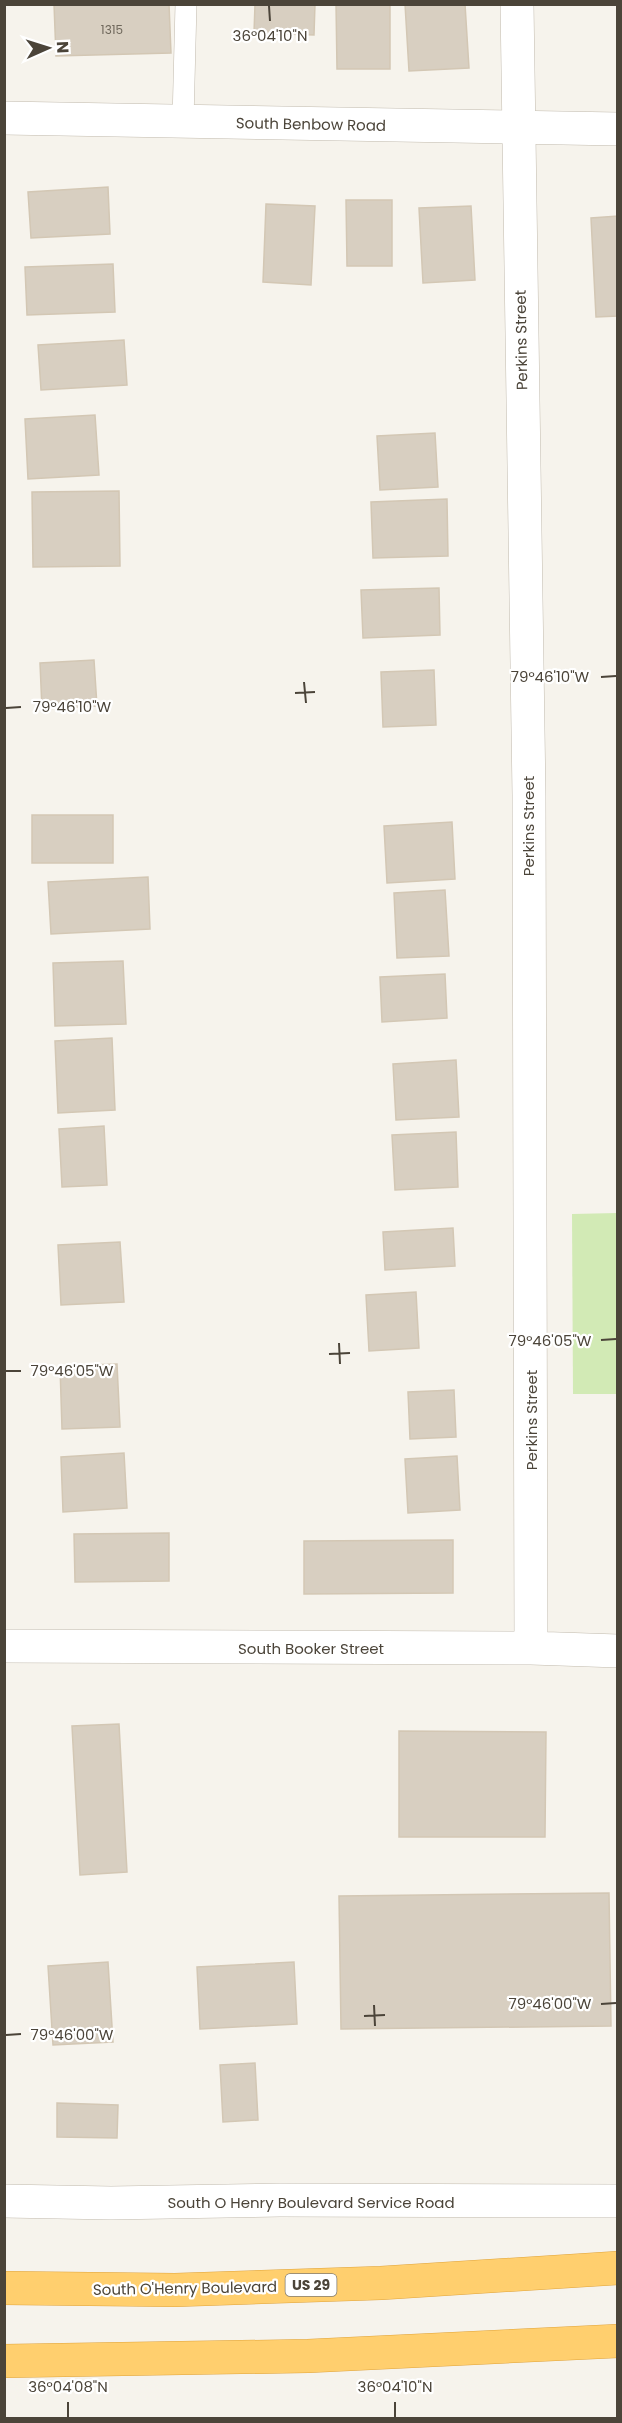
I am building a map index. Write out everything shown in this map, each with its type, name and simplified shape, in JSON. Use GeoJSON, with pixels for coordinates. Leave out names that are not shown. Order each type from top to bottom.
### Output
{"type":"FeatureCollection","features":[{"type":"Feature","properties":{"kind":"highway","name":"South O'Henry Boulevard"},"geometry":{"type":"LineString","coordinates":[[4,2288],[175,2290],[381,2283],[618,2268]]}},
{"type":"Feature","properties":{"kind":"highway"},"geometry":{"type":"LineString","coordinates":[[4,2361],[308,2356],[618,2341]]}},
{"type":"Feature","properties":{"kind":"street","name":"Perkins Street"},"geometry":{"type":"LineString","coordinates":[[517,4],[529,795],[531,1648]]}},
{"type":"Feature","properties":{"kind":"street","name":"South Benbow Road"},"geometry":{"type":"LineString","coordinates":[[4,117],[618,129]]}},
{"type":"Feature","properties":{"kind":"street","name":"South Booker Street"},"geometry":{"type":"LineString","coordinates":[[4,1646],[531,1648],[618,1651]]}},
{"type":"Feature","properties":{"kind":"street","name":"South O Henry Boulevard Service Road"},"geometry":{"type":"LineString","coordinates":[[4,2201],[111,2203],[280,2200],[618,2201]]}},
{"type":"Feature","properties":{"kind":"lane"},"geometry":{"type":"LineString","coordinates":[[183,121],[186,4]]}},
{"type":"Feature","properties":{"kind":"green space"},"geometry":{"type":"Polygon","coordinates":[[[617,1213],[617,1394],[573,1394],[572,1214],[617,1213]]]}},
{"type":"Feature","properties":{"kind":"building"},"geometry":{"type":"Polygon","coordinates":[[[54,4],[169,4],[171,53],[56,56],[54,4]]]}},
{"type":"Feature","properties":{"kind":"building"},"geometry":{"type":"Polygon","coordinates":[[[255,4],[315,4],[314,35],[254,33],[255,4]]]}},
{"type":"Feature","properties":{"kind":"building"},"geometry":{"type":"Polygon","coordinates":[[[336,4],[390,4],[390,69],[337,69],[336,4]]]}},
{"type":"Feature","properties":{"kind":"building"},"geometry":{"type":"Polygon","coordinates":[[[405,4],[465,4],[469,68],[409,71],[405,4]]]}},
{"type":"Feature","properties":{"kind":"building"},"geometry":{"type":"Polygon","coordinates":[[[108,187],[110,234],[31,238],[28,192],[108,187]]]}},
{"type":"Feature","properties":{"kind":"building"},"geometry":{"type":"Polygon","coordinates":[[[346,200],[392,200],[392,266],[347,266],[346,200]]]}},
{"type":"Feature","properties":{"kind":"building"},"geometry":{"type":"Polygon","coordinates":[[[266,204],[315,206],[311,285],[263,282],[266,204]]]}},
{"type":"Feature","properties":{"kind":"building"},"geometry":{"type":"Polygon","coordinates":[[[471,206],[475,280],[423,283],[419,208],[471,206]]]}},
{"type":"Feature","properties":{"kind":"building"},"geometry":{"type":"Polygon","coordinates":[[[618,216],[618,316],[596,317],[591,218],[618,216]]]}},
{"type":"Feature","properties":{"kind":"building"},"geometry":{"type":"Polygon","coordinates":[[[113,264],[115,312],[27,315],[25,267],[113,264]]]}},
{"type":"Feature","properties":{"kind":"building"},"geometry":{"type":"Polygon","coordinates":[[[124,340],[127,385],[41,390],[38,345],[124,340]]]}},
{"type":"Feature","properties":{"kind":"building"},"geometry":{"type":"Polygon","coordinates":[[[95,415],[99,475],[28,479],[25,419],[95,415]]]}},
{"type":"Feature","properties":{"kind":"building"},"geometry":{"type":"Polygon","coordinates":[[[435,433],[438,487],[380,490],[377,436],[435,433]]]}},
{"type":"Feature","properties":{"kind":"building"},"geometry":{"type":"Polygon","coordinates":[[[119,491],[120,566],[33,567],[32,492],[119,491]]]}},
{"type":"Feature","properties":{"kind":"building"},"geometry":{"type":"Polygon","coordinates":[[[447,499],[448,556],[373,558],[371,502],[447,499]]]}},
{"type":"Feature","properties":{"kind":"building"},"geometry":{"type":"Polygon","coordinates":[[[439,588],[440,635],[363,638],[361,590],[439,588]]]}},
{"type":"Feature","properties":{"kind":"building"},"geometry":{"type":"Polygon","coordinates":[[[94,660],[97,706],[42,709],[40,663],[94,660]]]}},
{"type":"Feature","properties":{"kind":"building"},"geometry":{"type":"Polygon","coordinates":[[[434,670],[436,725],[383,727],[381,672],[434,670]]]}},
{"type":"Feature","properties":{"kind":"building"},"geometry":{"type":"Polygon","coordinates":[[[32,815],[113,815],[113,863],[32,863],[32,815]]]}},
{"type":"Feature","properties":{"kind":"building"},"geometry":{"type":"Polygon","coordinates":[[[452,822],[455,879],[387,883],[384,826],[452,822]]]}},
{"type":"Feature","properties":{"kind":"building"},"geometry":{"type":"Polygon","coordinates":[[[148,877],[150,929],[51,934],[48,882],[148,877]]]}},
{"type":"Feature","properties":{"kind":"building"},"geometry":{"type":"Polygon","coordinates":[[[445,890],[449,956],[397,958],[394,893],[445,890]]]}},
{"type":"Feature","properties":{"kind":"building"},"geometry":{"type":"Polygon","coordinates":[[[123,961],[126,1024],[55,1026],[53,963],[123,961]]]}},
{"type":"Feature","properties":{"kind":"building"},"geometry":{"type":"Polygon","coordinates":[[[445,974],[447,1018],[382,1022],[380,977],[445,974]]]}},
{"type":"Feature","properties":{"kind":"building"},"geometry":{"type":"Polygon","coordinates":[[[112,1038],[115,1110],[58,1113],[55,1041],[112,1038]]]}},
{"type":"Feature","properties":{"kind":"building"},"geometry":{"type":"Polygon","coordinates":[[[456,1060],[459,1117],[396,1120],[393,1064],[456,1060]]]}},
{"type":"Feature","properties":{"kind":"building"},"geometry":{"type":"Polygon","coordinates":[[[104,1126],[107,1185],[62,1187],[59,1129],[104,1126]]]}},
{"type":"Feature","properties":{"kind":"building"},"geometry":{"type":"Polygon","coordinates":[[[456,1132],[458,1187],[395,1190],[392,1135],[456,1132]]]}},
{"type":"Feature","properties":{"kind":"building"},"geometry":{"type":"Polygon","coordinates":[[[453,1228],[455,1266],[385,1270],[383,1232],[453,1228]]]}},
{"type":"Feature","properties":{"kind":"building"},"geometry":{"type":"Polygon","coordinates":[[[120,1242],[124,1302],[61,1305],[58,1245],[120,1242]]]}},
{"type":"Feature","properties":{"kind":"building"},"geometry":{"type":"Polygon","coordinates":[[[416,1292],[419,1348],[369,1351],[366,1295],[416,1292]]]}},
{"type":"Feature","properties":{"kind":"building"},"geometry":{"type":"Polygon","coordinates":[[[117,1364],[120,1427],[62,1429],[60,1366],[117,1364]]]}},
{"type":"Feature","properties":{"kind":"building"},"geometry":{"type":"Polygon","coordinates":[[[454,1390],[456,1437],[410,1439],[408,1392],[454,1390]]]}},
{"type":"Feature","properties":{"kind":"building"},"geometry":{"type":"Polygon","coordinates":[[[124,1453],[127,1508],[63,1512],[61,1457],[124,1453]]]}},
{"type":"Feature","properties":{"kind":"building"},"geometry":{"type":"Polygon","coordinates":[[[457,1456],[460,1510],[408,1513],[405,1459],[457,1456]]]}},
{"type":"Feature","properties":{"kind":"building"},"geometry":{"type":"Polygon","coordinates":[[[169,1533],[169,1581],[75,1582],[74,1534],[169,1533]]]}},
{"type":"Feature","properties":{"kind":"building"},"geometry":{"type":"Polygon","coordinates":[[[453,1540],[453,1593],[304,1594],[304,1541],[453,1540]]]}},
{"type":"Feature","properties":{"kind":"building"},"geometry":{"type":"Polygon","coordinates":[[[119,1724],[127,1872],[80,1875],[72,1726],[119,1724]]]}},
{"type":"Feature","properties":{"kind":"building"},"geometry":{"type":"Polygon","coordinates":[[[399,1731],[546,1732],[545,1837],[399,1837],[399,1731]]]}},
{"type":"Feature","properties":{"kind":"building"},"geometry":{"type":"Polygon","coordinates":[[[609,1893],[611,2026],[341,2029],[339,1896],[609,1893]]]}},
{"type":"Feature","properties":{"kind":"building"},"geometry":{"type":"Polygon","coordinates":[[[108,1962],[113,2042],[53,2045],[48,1966],[108,1962]]]}},
{"type":"Feature","properties":{"kind":"building"},"geometry":{"type":"Polygon","coordinates":[[[294,1962],[297,2024],[200,2029],[197,1967],[294,1962]]]}},
{"type":"Feature","properties":{"kind":"building"},"geometry":{"type":"Polygon","coordinates":[[[255,2063],[258,2120],[223,2122],[220,2065],[255,2063]]]}},
{"type":"Feature","properties":{"kind":"building"},"geometry":{"type":"Polygon","coordinates":[[[57,2103],[118,2105],[117,2138],[57,2137],[57,2103]]]}}]}
